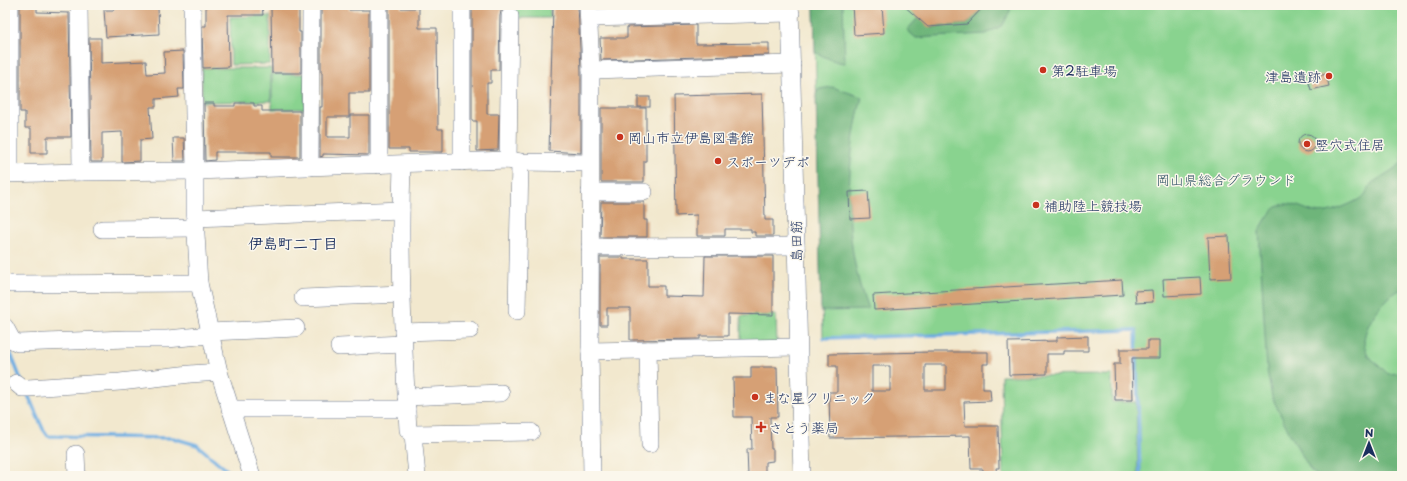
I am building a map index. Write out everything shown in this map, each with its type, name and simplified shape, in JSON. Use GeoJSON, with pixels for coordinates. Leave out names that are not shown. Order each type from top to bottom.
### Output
{"type":"FeatureCollection","features":[{"type":"Feature","properties":{"kind":"street"},"geometry":{"type":"LineString","coordinates":[[10,5],[8,174],[195,171],[514,161],[590,163]]}},
{"type":"Feature","properties":{"kind":"street"},"geometry":{"type":"LineString","coordinates":[[79,5],[82,172]]}},
{"type":"Feature","properties":{"kind":"street"},"geometry":{"type":"LineString","coordinates":[[192,5],[195,223],[199,283],[219,372],[252,476]]}},
{"type":"Feature","properties":{"kind":"street"},"geometry":{"type":"LineString","coordinates":[[310,168],[311,5]]}},
{"type":"Feature","properties":{"kind":"street"},"geometry":{"type":"LineString","coordinates":[[379,5],[379,165]]}},
{"type":"Feature","properties":{"kind":"street"},"geometry":{"type":"LineString","coordinates":[[462,5],[462,162]]}},
{"type":"Feature","properties":{"kind":"street"},"geometry":{"type":"LineString","coordinates":[[592,476],[590,351],[591,70],[588,11],[790,9]]}},
{"type":"Feature","properties":{"kind":"street","name":"島田筋"},"geometry":{"type":"LineString","coordinates":[[790,9],[802,476]]}},
{"type":"Feature","properties":{"kind":"street"},"geometry":{"type":"LineString","coordinates":[[510,16],[517,311]]}},
{"type":"Feature","properties":{"kind":"street"},"geometry":{"type":"LineString","coordinates":[[591,70],[792,64]]}},
{"type":"Feature","properties":{"kind":"street"},"geometry":{"type":"LineString","coordinates":[[402,165],[402,294],[408,430],[413,434],[531,432]]}},
{"type":"Feature","properties":{"kind":"street"},"geometry":{"type":"LineString","coordinates":[[590,192],[644,192]]}},
{"type":"Feature","properties":{"kind":"street"},"geometry":{"type":"LineString","coordinates":[[102,229],[401,210]]}},
{"type":"Feature","properties":{"kind":"street"},"geometry":{"type":"LineString","coordinates":[[590,247],[796,246]]}},
{"type":"Feature","properties":{"kind":"street"},"geometry":{"type":"LineString","coordinates":[[10,284],[199,283]]}},
{"type":"Feature","properties":{"kind":"street"},"geometry":{"type":"LineString","coordinates":[[303,298],[402,294]]}},
{"type":"Feature","properties":{"kind":"street"},"geometry":{"type":"LineString","coordinates":[[5,327],[12,340],[18,343],[119,339],[168,339],[210,334],[296,328]]}},
{"type":"Feature","properties":{"kind":"street"},"geometry":{"type":"LineString","coordinates":[[340,347],[470,330]]}},
{"type":"Feature","properties":{"kind":"street"},"geometry":{"type":"LineString","coordinates":[[590,351],[798,347]]}},
{"type":"Feature","properties":{"kind":"street"},"geometry":{"type":"LineString","coordinates":[[648,350],[650,444]]}},
{"type":"Feature","properties":{"kind":"street"},"geometry":{"type":"LineString","coordinates":[[16,383],[22,388],[28,388],[120,382],[219,372]]}},
{"type":"Feature","properties":{"kind":"street"},"geometry":{"type":"LineString","coordinates":[[230,409],[406,403],[501,393]]}},
{"type":"Feature","properties":{"kind":"street"},"geometry":{"type":"LineString","coordinates":[[413,434],[417,476]]}},
{"type":"Feature","properties":{"kind":"street"},"geometry":{"type":"LineString","coordinates":[[76,454],[76,476]]}},
{"type":"Feature","properties":{"kind":"green space"},"geometry":{"type":"Polygon","coordinates":[[[513,5],[550,5],[550,18],[513,18],[513,5]]]}},
{"type":"Feature","properties":{"kind":"green space","name":"岡山県総合グラウンド"},"geometry":{"type":"Polygon","coordinates":[[[814,5],[1402,5],[1402,476],[1141,476],[1137,329],[823,337],[814,5]]]}},
{"type":"Feature","properties":{"kind":"green space"},"geometry":{"type":"Polygon","coordinates":[[[814,5],[843,5],[845,63],[833,60],[815,52],[814,5]]]}},
{"type":"Feature","properties":{"kind":"green space"},"geometry":{"type":"Polygon","coordinates":[[[985,5],[1010,5],[1010,11],[1003,25],[986,34],[916,38],[907,30],[918,18],[929,27],[967,24],[985,5]]]}},
{"type":"Feature","properties":{"kind":"green space"},"geometry":{"type":"Polygon","coordinates":[[[270,16],[270,64],[231,65],[230,17],[270,16]]]}},
{"type":"Feature","properties":{"kind":"green space"},"geometry":{"type":"Polygon","coordinates":[[[202,68],[271,68],[271,101],[202,102],[202,68]]]}},
{"type":"Feature","properties":{"kind":"green space"},"geometry":{"type":"Polygon","coordinates":[[[272,74],[305,74],[305,109],[272,109],[272,74]]]}},
{"type":"Feature","properties":{"kind":"green space"},"geometry":{"type":"Polygon","coordinates":[[[832,87],[862,97],[851,157],[849,199],[851,240],[855,266],[868,310],[821,311],[816,94],[819,89],[832,87]]]}},
{"type":"Feature","properties":{"kind":"green space"},"geometry":{"type":"Polygon","coordinates":[[[1402,162],[1402,289],[1389,297],[1377,310],[1368,326],[1364,341],[1368,356],[1388,374],[1402,373],[1402,476],[1318,476],[1311,471],[1290,434],[1272,397],[1267,370],[1259,232],[1268,216],[1277,207],[1288,204],[1318,213],[1336,210],[1364,196],[1372,183],[1402,162]]]}},
{"type":"Feature","properties":{"kind":"green space"},"geometry":{"type":"Polygon","coordinates":[[[776,315],[777,344],[741,344],[741,316],[776,315]]]}},
{"type":"Feature","properties":{"kind":"green space"},"geometry":{"type":"Polygon","coordinates":[[[1112,375],[1112,402],[1136,402],[1138,476],[1003,476],[1001,376],[1112,375]]]}},
{"type":"Feature","properties":{"kind":"building"},"geometry":{"type":"Polygon","coordinates":[[[20,5],[37,5],[37,12],[69,13],[71,137],[47,137],[47,153],[31,153],[31,128],[25,128],[25,112],[20,112],[20,5]]]}},
{"type":"Feature","properties":{"kind":"building"},"geometry":{"type":"Polygon","coordinates":[[[114,5],[154,5],[154,7],[158,7],[159,34],[106,37],[104,10],[114,10],[114,5]]]}},
{"type":"Feature","properties":{"kind":"building"},"geometry":{"type":"Polygon","coordinates":[[[206,5],[262,5],[263,15],[228,15],[229,67],[203,68],[202,26],[206,26],[206,5]]]}},
{"type":"Feature","properties":{"kind":"building"},"geometry":{"type":"Polygon","coordinates":[[[321,5],[349,5],[349,10],[369,10],[369,93],[349,93],[349,117],[327,117],[327,137],[350,137],[350,115],[369,115],[369,155],[323,154],[323,156],[320,157],[320,107],[322,107],[321,5]]]}},
{"type":"Feature","properties":{"kind":"building"},"geometry":{"type":"Polygon","coordinates":[[[389,5],[401,5],[401,8],[419,8],[419,28],[437,28],[438,129],[443,129],[443,152],[409,152],[409,149],[389,149],[389,5]]]}},
{"type":"Feature","properties":{"kind":"building"},"geometry":{"type":"Polygon","coordinates":[[[472,5],[506,5],[506,7],[501,11],[500,16],[499,70],[491,70],[491,83],[487,83],[487,114],[499,114],[498,150],[477,151],[477,121],[472,121],[472,5]]]}},
{"type":"Feature","properties":{"kind":"building"},"geometry":{"type":"Polygon","coordinates":[[[554,5],[578,5],[581,70],[581,153],[549,151],[554,5]]]}},
{"type":"Feature","properties":{"kind":"building"},"geometry":{"type":"Polygon","coordinates":[[[627,5],[660,5],[660,6],[627,7],[627,5]]]}},
{"type":"Feature","properties":{"kind":"building"},"geometry":{"type":"Polygon","coordinates":[[[852,5],[882,5],[884,33],[854,35],[852,5]]]}},
{"type":"Feature","properties":{"kind":"building"},"geometry":{"type":"Polygon","coordinates":[[[903,5],[985,5],[967,24],[928,27],[903,5]]]}},
{"type":"Feature","properties":{"kind":"building"},"geometry":{"type":"Polygon","coordinates":[[[271,7],[299,7],[299,32],[301,32],[301,73],[272,73],[271,7]]]}},
{"type":"Feature","properties":{"kind":"building"},"geometry":{"type":"Polygon","coordinates":[[[696,25],[696,44],[769,43],[769,55],[601,60],[600,38],[627,38],[627,27],[696,25]]]}},
{"type":"Feature","properties":{"kind":"building"},"geometry":{"type":"Polygon","coordinates":[[[89,38],[101,38],[101,63],[146,61],[147,74],[165,73],[164,52],[183,51],[184,89],[178,89],[179,97],[156,99],[156,107],[150,107],[152,139],[140,140],[140,161],[122,162],[122,132],[102,133],[102,162],[91,162],[89,38]]]}},
{"type":"Feature","properties":{"kind":"building"},"geometry":{"type":"Polygon","coordinates":[[[1326,74],[1329,86],[1311,90],[1308,79],[1326,74]]]}},
{"type":"Feature","properties":{"kind":"building"},"geometry":{"type":"Polygon","coordinates":[[[762,94],[765,220],[773,220],[773,236],[755,236],[755,232],[751,232],[751,229],[725,229],[725,236],[697,236],[697,215],[676,216],[674,96],[762,94]]]}},
{"type":"Feature","properties":{"kind":"building"},"geometry":{"type":"Polygon","coordinates":[[[638,97],[650,97],[650,107],[638,107],[638,97]]]}},
{"type":"Feature","properties":{"kind":"building"},"geometry":{"type":"Polygon","coordinates":[[[204,103],[214,103],[214,106],[235,106],[235,103],[254,103],[254,106],[262,106],[262,111],[300,111],[300,157],[271,157],[271,152],[215,152],[215,160],[205,161],[204,103]]]}},
{"type":"Feature","properties":{"kind":"building"},"geometry":{"type":"Polygon","coordinates":[[[601,108],[646,108],[646,161],[644,161],[644,182],[601,182],[601,108]]]}},
{"type":"Feature","properties":{"kind":"building","name":"竪穴式住居"},"geometry":{"type":"Polygon","coordinates":[[[1303,134],[1311,134],[1316,139],[1314,150],[1311,152],[1303,152],[1298,147],[1298,139],[1303,134]]]}},
{"type":"Feature","properties":{"kind":"building"},"geometry":{"type":"Polygon","coordinates":[[[173,138],[184,138],[185,161],[174,161],[173,138]]]}},
{"type":"Feature","properties":{"kind":"building"},"geometry":{"type":"Polygon","coordinates":[[[868,191],[870,218],[850,219],[849,192],[868,191]]]}},
{"type":"Feature","properties":{"kind":"building"},"geometry":{"type":"Polygon","coordinates":[[[601,202],[644,202],[644,220],[647,220],[647,237],[600,237],[601,202]]]}},
{"type":"Feature","properties":{"kind":"building"},"geometry":{"type":"Polygon","coordinates":[[[1229,236],[1231,278],[1210,279],[1208,237],[1229,236]]]}},
{"type":"Feature","properties":{"kind":"building"},"geometry":{"type":"Polygon","coordinates":[[[705,256],[773,256],[773,315],[728,314],[728,336],[700,336],[700,339],[630,340],[630,308],[607,308],[607,325],[600,325],[600,257],[648,259],[648,286],[664,286],[664,296],[704,297],[705,256]]]}},
{"type":"Feature","properties":{"kind":"building"},"geometry":{"type":"Polygon","coordinates":[[[1200,277],[1201,294],[1164,296],[1163,279],[1200,277]]]}},
{"type":"Feature","properties":{"kind":"building"},"geometry":{"type":"Polygon","coordinates":[[[1122,280],[1123,295],[874,310],[873,295],[1122,280]]]}},
{"type":"Feature","properties":{"kind":"building"},"geometry":{"type":"Polygon","coordinates":[[[1152,290],[1153,302],[1136,303],[1135,291],[1152,290]]]}},
{"type":"Feature","properties":{"kind":"building"},"geometry":{"type":"Polygon","coordinates":[[[1088,336],[1088,351],[1064,351],[1064,354],[1047,354],[1047,374],[1009,375],[1008,342],[1057,341],[1057,337],[1088,336]]]}},
{"type":"Feature","properties":{"kind":"building"},"geometry":{"type":"Polygon","coordinates":[[[1148,340],[1160,340],[1160,358],[1132,358],[1133,400],[1115,400],[1114,364],[1120,364],[1120,349],[1148,349],[1148,340]]]}},
{"type":"Feature","properties":{"kind":"building"},"geometry":{"type":"Polygon","coordinates":[[[988,352],[988,364],[983,364],[983,389],[990,389],[991,401],[964,402],[965,426],[998,426],[999,468],[996,468],[997,476],[983,476],[983,469],[971,469],[970,436],[830,438],[829,392],[837,392],[837,366],[829,366],[829,354],[988,352]],[[925,365],[925,390],[946,390],[946,365],[925,365]],[[872,366],[872,391],[890,391],[890,366],[872,366]]]}},
{"type":"Feature","properties":{"kind":"building","name":"まな星クリニック"},"geometry":{"type":"Polygon","coordinates":[[[751,367],[777,367],[778,417],[770,417],[773,461],[765,462],[765,476],[748,476],[747,449],[752,449],[751,417],[734,417],[733,378],[751,378],[751,367]]]}},
{"type":"Feature","properties":{"kind":"waterway"},"geometry":{"type":"LineString","coordinates":[[823,338],[1136,330],[1140,476]]}},
{"type":"Feature","properties":{"kind":"waterway"},"geometry":{"type":"LineString","coordinates":[[7,344],[21,380]]}},
{"type":"Feature","properties":{"kind":"waterway"},"geometry":{"type":"LineString","coordinates":[[28,395],[43,429],[48,436],[173,438],[197,445],[234,476]]}},
{"type":"Feature","properties":{"kind":"place","name":"第2駐車場"},"geometry":{"type":"Point","coordinates":[1043,70]}},
{"type":"Feature","properties":{"kind":"place","name":"津島遺跡"},"geometry":{"type":"Point","coordinates":[1329,76]}},
{"type":"Feature","properties":{"kind":"place","name":"岡山市立伊島図書館"},"geometry":{"type":"Point","coordinates":[620,137]}},
{"type":"Feature","properties":{"kind":"place","name":"竪穴式住居"},"geometry":{"type":"Point","coordinates":[1307,144]}},
{"type":"Feature","properties":{"kind":"place","name":"スポーツデポ"},"geometry":{"type":"Point","coordinates":[718,161]}},
{"type":"Feature","properties":{"kind":"place","name":"補助陸上競技場"},"geometry":{"type":"Point","coordinates":[1036,205]}},
{"type":"Feature","properties":{"kind":"place","name":"まな星クリニック"},"geometry":{"type":"Point","coordinates":[755,397]}},
{"type":"Feature","properties":{"kind":"place","name":"さとう薬局"},"geometry":{"type":"Point","coordinates":[761,427]}},
{"type":"Feature","properties":{"kind":"district","name":"伊島町二丁目"},"geometry":{"type":"Point","coordinates":[293,242]}}]}
